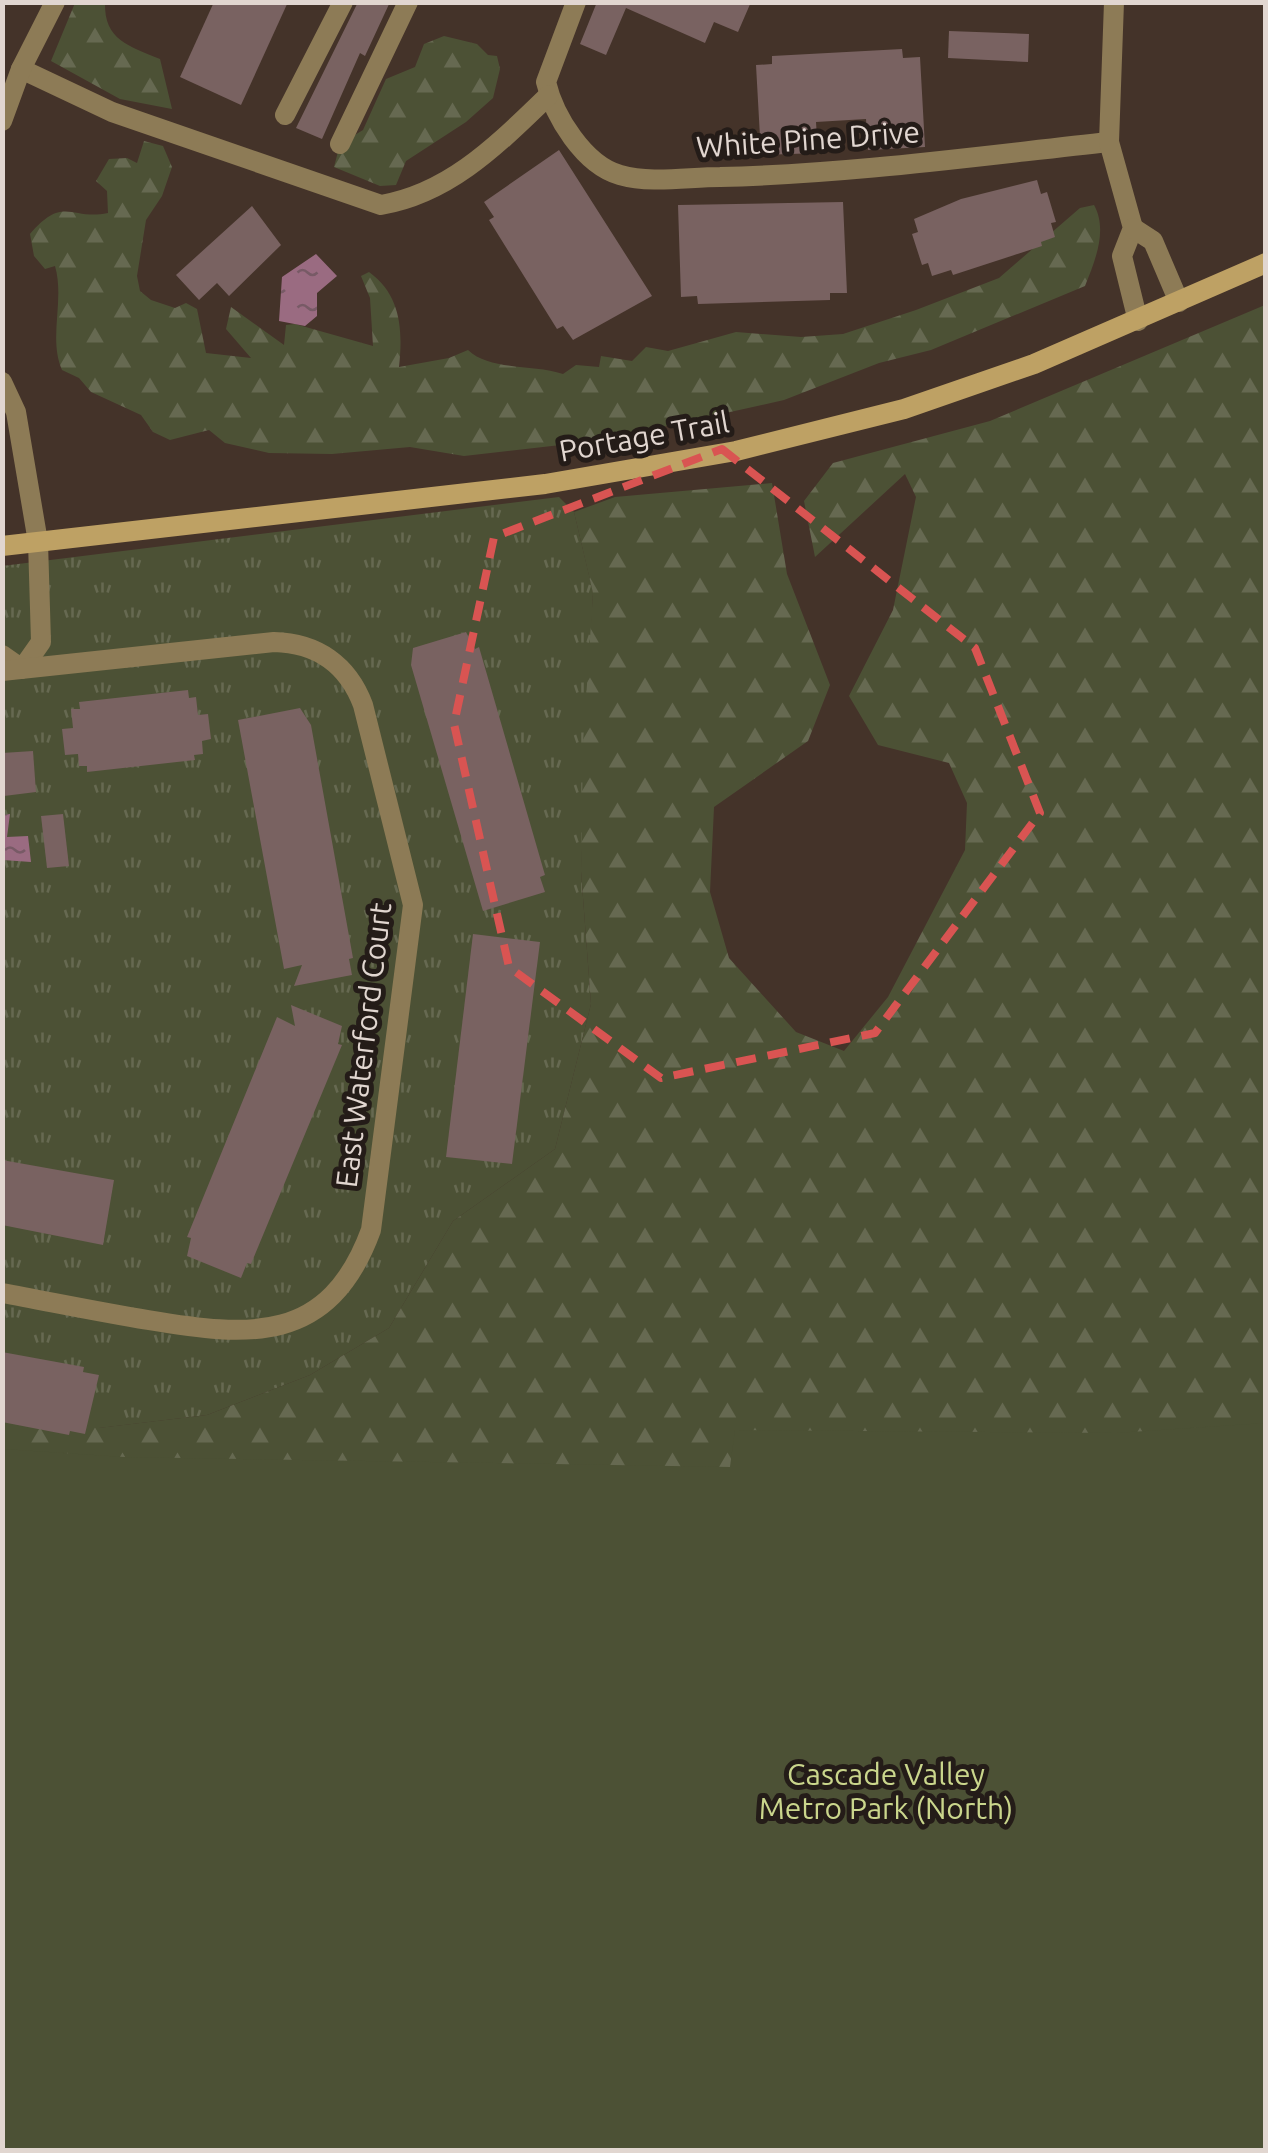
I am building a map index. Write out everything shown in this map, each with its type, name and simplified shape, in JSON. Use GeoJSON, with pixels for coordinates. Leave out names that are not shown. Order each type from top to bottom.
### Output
{"type":"FeatureCollection","features":[{"type":"Feature","properties":{"kind":"main road","name":"Portage Trail"},"geometry":{"type":"LineString","coordinates":[[2,546],[545,484],[736,452],[904,409],[1034,364],[1266,263]]}},
{"type":"Feature","properties":{"kind":"street"},"geometry":{"type":"LineString","coordinates":[[2,121],[21,69],[55,2]]}},
{"type":"Feature","properties":{"kind":"street"},"geometry":{"type":"LineString","coordinates":[[286,116],[344,2]]}},
{"type":"Feature","properties":{"kind":"street"},"geometry":{"type":"LineString","coordinates":[[340,144],[408,2]]}},
{"type":"Feature","properties":{"kind":"street"},"geometry":{"type":"LineString","coordinates":[[21,69],[112,112],[381,205],[415,199],[484,158],[549,95],[546,82],[576,2]]}},
{"type":"Feature","properties":{"kind":"street"},"geometry":{"type":"LineString","coordinates":[[1114,2],[1109,142],[1132,228],[1122,256],[1138,320]]}},
{"type":"Feature","properties":{"kind":"street","name":"White Pine Drive"},"geometry":{"type":"LineString","coordinates":[[549,95],[571,134],[595,160],[618,175],[650,178],[856,170],[1109,142]]}},
{"type":"Feature","properties":{"kind":"street"},"geometry":{"type":"LineString","coordinates":[[1132,228],[1152,241],[1180,302]]}},
{"type":"Feature","properties":{"kind":"street"},"geometry":{"type":"LineString","coordinates":[[2,382],[16,412],[38,542],[41,642],[12,670],[2,655]]}},
{"type":"Feature","properties":{"kind":"street","name":"East Waterford Court"},"geometry":{"type":"LineString","coordinates":[[2,1293],[233,1333],[284,1325],[333,1294],[356,1265],[371,1230],[413,923],[410,887],[363,705],[351,680],[326,656],[292,642],[274,642],[12,670]]}},
{"type":"Feature","properties":{"kind":"highlighted area"},"geometry":{"type":"Polygon","coordinates":[[[722,449],[975,648],[1040,813],[875,1033],[661,1078],[509,967],[454,724],[494,537],[722,449]]]}},
{"type":"Feature","properties":{"kind":"green space"},"geometry":{"type":"Polygon","coordinates":[[[75,3],[105,3],[114,34],[160,59],[172,109],[120,99],[51,61],[75,3]]]}},
{"type":"Feature","properties":{"kind":"green space"},"geometry":{"type":"Polygon","coordinates":[[[444,36],[477,44],[488,55],[497,56],[500,69],[493,98],[466,122],[406,161],[396,185],[380,186],[334,167],[340,144],[363,130],[386,79],[415,67],[424,44],[444,36]]]}},
{"type":"Feature","properties":{"kind":"green space"},"geometry":{"type":"Polygon","coordinates":[[[144,141],[163,146],[172,167],[162,196],[146,220],[137,276],[140,291],[151,300],[175,308],[186,303],[197,309],[206,353],[251,358],[226,329],[231,307],[284,345],[286,325],[295,324],[373,346],[370,298],[361,276],[369,272],[388,291],[398,314],[399,367],[449,358],[468,350],[488,361],[563,374],[576,365],[599,367],[601,356],[632,361],[646,347],[668,351],[736,332],[801,337],[843,334],[999,278],[1080,208],[1094,205],[1100,235],[1085,286],[931,350],[879,363],[784,400],[604,440],[464,456],[410,447],[332,454],[269,453],[225,443],[209,430],[170,440],[153,432],[141,415],[91,392],[79,378],[62,370],[56,345],[55,266],[45,269],[34,256],[30,234],[60,212],[108,213],[107,191],[96,181],[109,159],[127,158],[137,163],[144,141]]]}},
{"type":"Feature","properties":{"kind":"green space"},"geometry":{"type":"Polygon","coordinates":[[[1265,305],[1265,2150],[3,2150],[2,1421],[98,1428],[207,1415],[310,1375],[389,1328],[453,1221],[555,1149],[591,1004],[581,871],[583,745],[593,593],[574,512],[615,497],[772,483],[787,574],[830,685],[808,741],[714,807],[710,892],[729,958],[796,1032],[844,1051],[888,997],[965,850],[967,803],[949,763],[878,745],[849,696],[893,610],[916,497],[905,474],[815,557],[804,501],[833,463],[990,421],[1265,305]]]}},
{"type":"Feature","properties":{"kind":"green space"},"geometry":{"type":"Polygon","coordinates":[[[559,497],[574,512],[593,592],[581,871],[591,1004],[555,1149],[453,1221],[389,1328],[310,1375],[207,1415],[99,1428],[89,1439],[3,1431],[2,566],[559,497]]]}},
{"type":"Feature","properties":{"kind":"green space","name":"Cascade Valley Metro Park (North)"},"geometry":{"type":"Polygon","coordinates":[[[1265,1423],[1265,2150],[3,2150],[3,1449],[124,1457],[730,1467],[735,1430],[1116,1433],[1265,1423]]]}},
{"type":"Feature","properties":{"kind":"water"},"geometry":{"type":"Polygon","coordinates":[[[316,254],[337,276],[317,293],[317,316],[305,326],[279,321],[282,277],[316,254]]]}},
{"type":"Feature","properties":{"kind":"water"},"geometry":{"type":"Polygon","coordinates":[[[10,814],[7,837],[28,836],[31,862],[3,860],[3,815],[10,814]]]}},
{"type":"Feature","properties":{"kind":"building"},"geometry":{"type":"Polygon","coordinates":[[[214,2],[288,2],[241,105],[180,77],[214,2]]]}},
{"type":"Feature","properties":{"kind":"building"},"geometry":{"type":"Polygon","coordinates":[[[358,2],[390,2],[365,56],[360,53],[322,139],[296,128],[358,2]]]}},
{"type":"Feature","properties":{"kind":"building"},"geometry":{"type":"Polygon","coordinates":[[[597,2],[751,2],[738,32],[714,22],[705,43],[626,8],[606,55],[580,44],[597,2]]]}},
{"type":"Feature","properties":{"kind":"building"},"geometry":{"type":"Polygon","coordinates":[[[949,31],[1029,34],[1028,62],[948,58],[949,31]]]}},
{"type":"Feature","properties":{"kind":"building"},"geometry":{"type":"Polygon","coordinates":[[[902,49],[903,58],[920,57],[925,147],[868,150],[866,119],[816,122],[818,153],[761,155],[756,65],[772,64],[772,56],[902,49]]]}},
{"type":"Feature","properties":{"kind":"building"},"geometry":{"type":"Polygon","coordinates":[[[559,150],[652,296],[573,340],[563,326],[557,329],[489,220],[494,217],[484,202],[559,150]]]}},
{"type":"Feature","properties":{"kind":"building"},"geometry":{"type":"Polygon","coordinates":[[[1037,180],[1041,194],[1047,192],[1056,222],[1051,223],[1055,237],[1041,242],[1042,246],[953,275],[951,270],[932,276],[928,263],[922,265],[912,234],[918,232],[914,219],[961,199],[1037,180]]]}},
{"type":"Feature","properties":{"kind":"building"},"geometry":{"type":"Polygon","coordinates":[[[843,202],[847,293],[830,293],[830,300],[698,304],[697,296],[681,297],[678,205],[843,202]]]}},
{"type":"Feature","properties":{"kind":"building"},"geometry":{"type":"Polygon","coordinates":[[[252,206],[281,245],[229,296],[217,283],[199,300],[176,275],[252,206]]]}},
{"type":"Feature","properties":{"kind":"building"},"geometry":{"type":"Polygon","coordinates":[[[466,632],[475,649],[479,647],[545,875],[540,877],[545,892],[483,911],[411,665],[413,648],[466,632]]]}},
{"type":"Feature","properties":{"kind":"building"},"geometry":{"type":"Polygon","coordinates":[[[188,690],[189,698],[196,697],[198,715],[208,714],[211,739],[202,741],[203,754],[194,755],[195,760],[87,772],[87,766],[79,766],[78,754],[65,755],[62,729],[73,728],[71,709],[80,709],[79,702],[188,690]]]}},
{"type":"Feature","properties":{"kind":"building"},"geometry":{"type":"Polygon","coordinates":[[[300,708],[311,725],[353,958],[349,959],[352,975],[294,986],[302,965],[284,969],[238,720],[300,708]]]}},
{"type":"Feature","properties":{"kind":"building"},"geometry":{"type":"Polygon","coordinates":[[[33,751],[36,792],[4,796],[2,753],[33,751]]]}},
{"type":"Feature","properties":{"kind":"building"},"geometry":{"type":"Polygon","coordinates":[[[63,814],[69,866],[47,868],[41,816],[63,814]]]}},
{"type":"Feature","properties":{"kind":"building"},"geometry":{"type":"Polygon","coordinates":[[[473,934],[540,942],[512,1164],[446,1157],[473,934]]]}},
{"type":"Feature","properties":{"kind":"building"},"geometry":{"type":"Polygon","coordinates":[[[291,1005],[342,1026],[338,1044],[342,1045],[251,1264],[247,1263],[241,1278],[187,1256],[191,1238],[187,1237],[277,1017],[295,1026],[291,1005]]]}},
{"type":"Feature","properties":{"kind":"building"},"geometry":{"type":"Polygon","coordinates":[[[2,1160],[114,1180],[103,1245],[2,1225],[2,1160]]]}},
{"type":"Feature","properties":{"kind":"building"},"geometry":{"type":"Polygon","coordinates":[[[2,1352],[84,1367],[83,1372],[99,1375],[85,1434],[70,1431],[69,1435],[2,1422],[2,1352]]]}}]}
